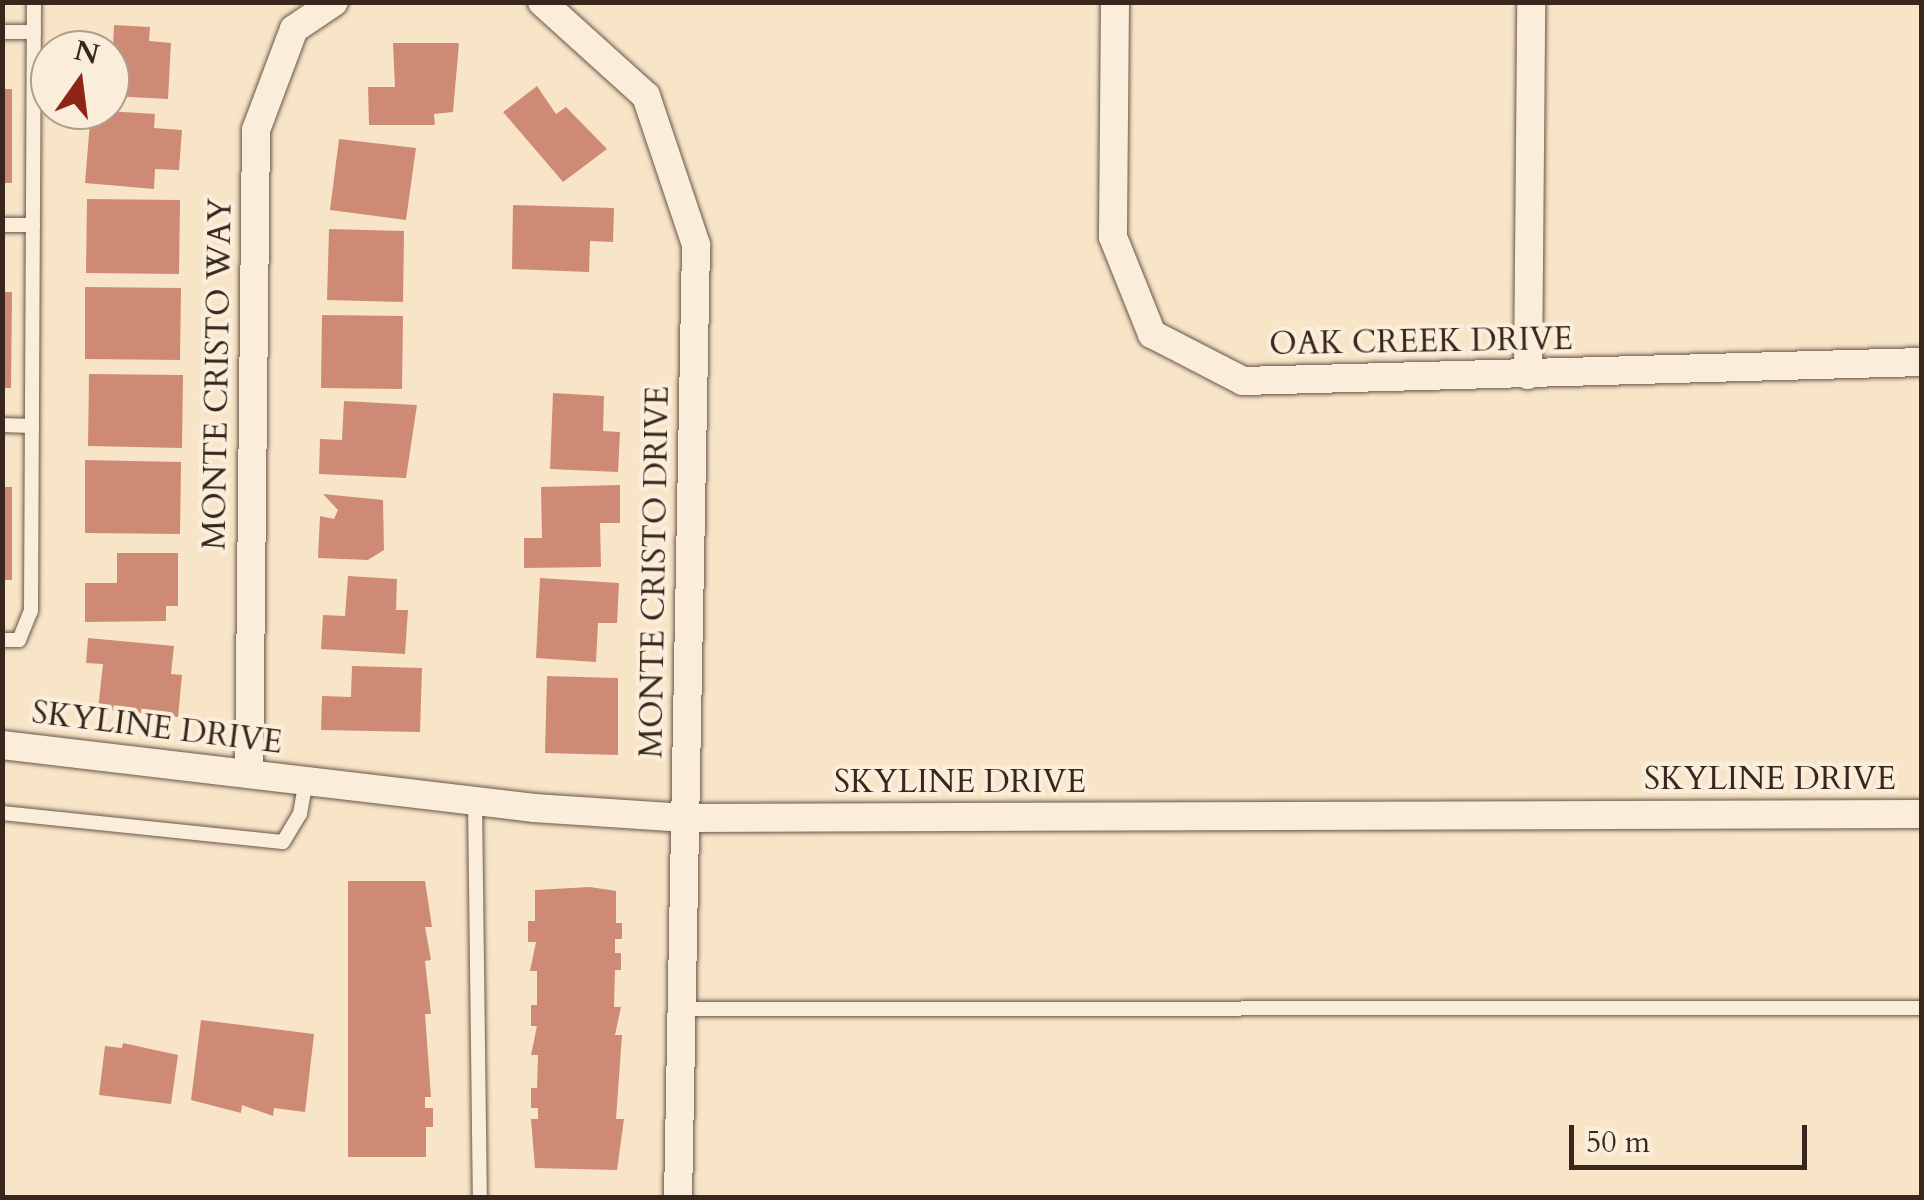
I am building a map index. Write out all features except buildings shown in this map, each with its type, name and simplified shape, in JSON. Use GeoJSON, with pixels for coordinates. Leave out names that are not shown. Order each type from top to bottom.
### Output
{"type":"FeatureCollection","features":[{"type":"Feature","properties":{"kind":"street","name":"MONTE CRISTO WAY"},"geometry":{"type":"LineString","coordinates":[[248,774],[256,130],[294,29],[334,2]]}},
{"type":"Feature","properties":{"kind":"street","name":"MONTE CRISTO DRIVE"},"geometry":{"type":"LineString","coordinates":[[542,2],[646,96],[696,245],[678,1198]]}},
{"type":"Feature","properties":{"kind":"street","name":"OAK CREEK DRIVE"},"geometry":{"type":"LineString","coordinates":[[1115,2],[1113,237],[1152,334],[1243,381],[1922,362]]}},
{"type":"Feature","properties":{"kind":"street"},"geometry":{"type":"LineString","coordinates":[[1528,374],[1531,2]]}},
{"type":"Feature","properties":{"kind":"street","name":"SKYLINE DRIVE"},"geometry":{"type":"LineString","coordinates":[[2,745],[475,801],[686,818],[1922,814]]}},
{"type":"Feature","properties":{"kind":"lane"},"geometry":{"type":"LineString","coordinates":[[34,2],[34,30]]}},
{"type":"Feature","properties":{"kind":"lane"},"geometry":{"type":"LineString","coordinates":[[2,32],[30,32]]}},
{"type":"Feature","properties":{"kind":"lane"},"geometry":{"type":"LineString","coordinates":[[2,640],[19,640],[29,626],[33,130]]}},
{"type":"Feature","properties":{"kind":"lane"},"geometry":{"type":"LineString","coordinates":[[2,225],[33,225]]}},
{"type":"Feature","properties":{"kind":"lane"},"geometry":{"type":"LineString","coordinates":[[2,425],[32,426]]}},
{"type":"Feature","properties":{"kind":"lane"},"geometry":{"type":"LineString","coordinates":[[2,813],[282,842],[300,814],[306,781]]}},
{"type":"Feature","properties":{"kind":"lane"},"geometry":{"type":"LineString","coordinates":[[475,801],[480,1198]]}},
{"type":"Feature","properties":{"kind":"lane"},"geometry":{"type":"LineString","coordinates":[[682,1010],[1586,1014],[1922,1008]]}}]}
